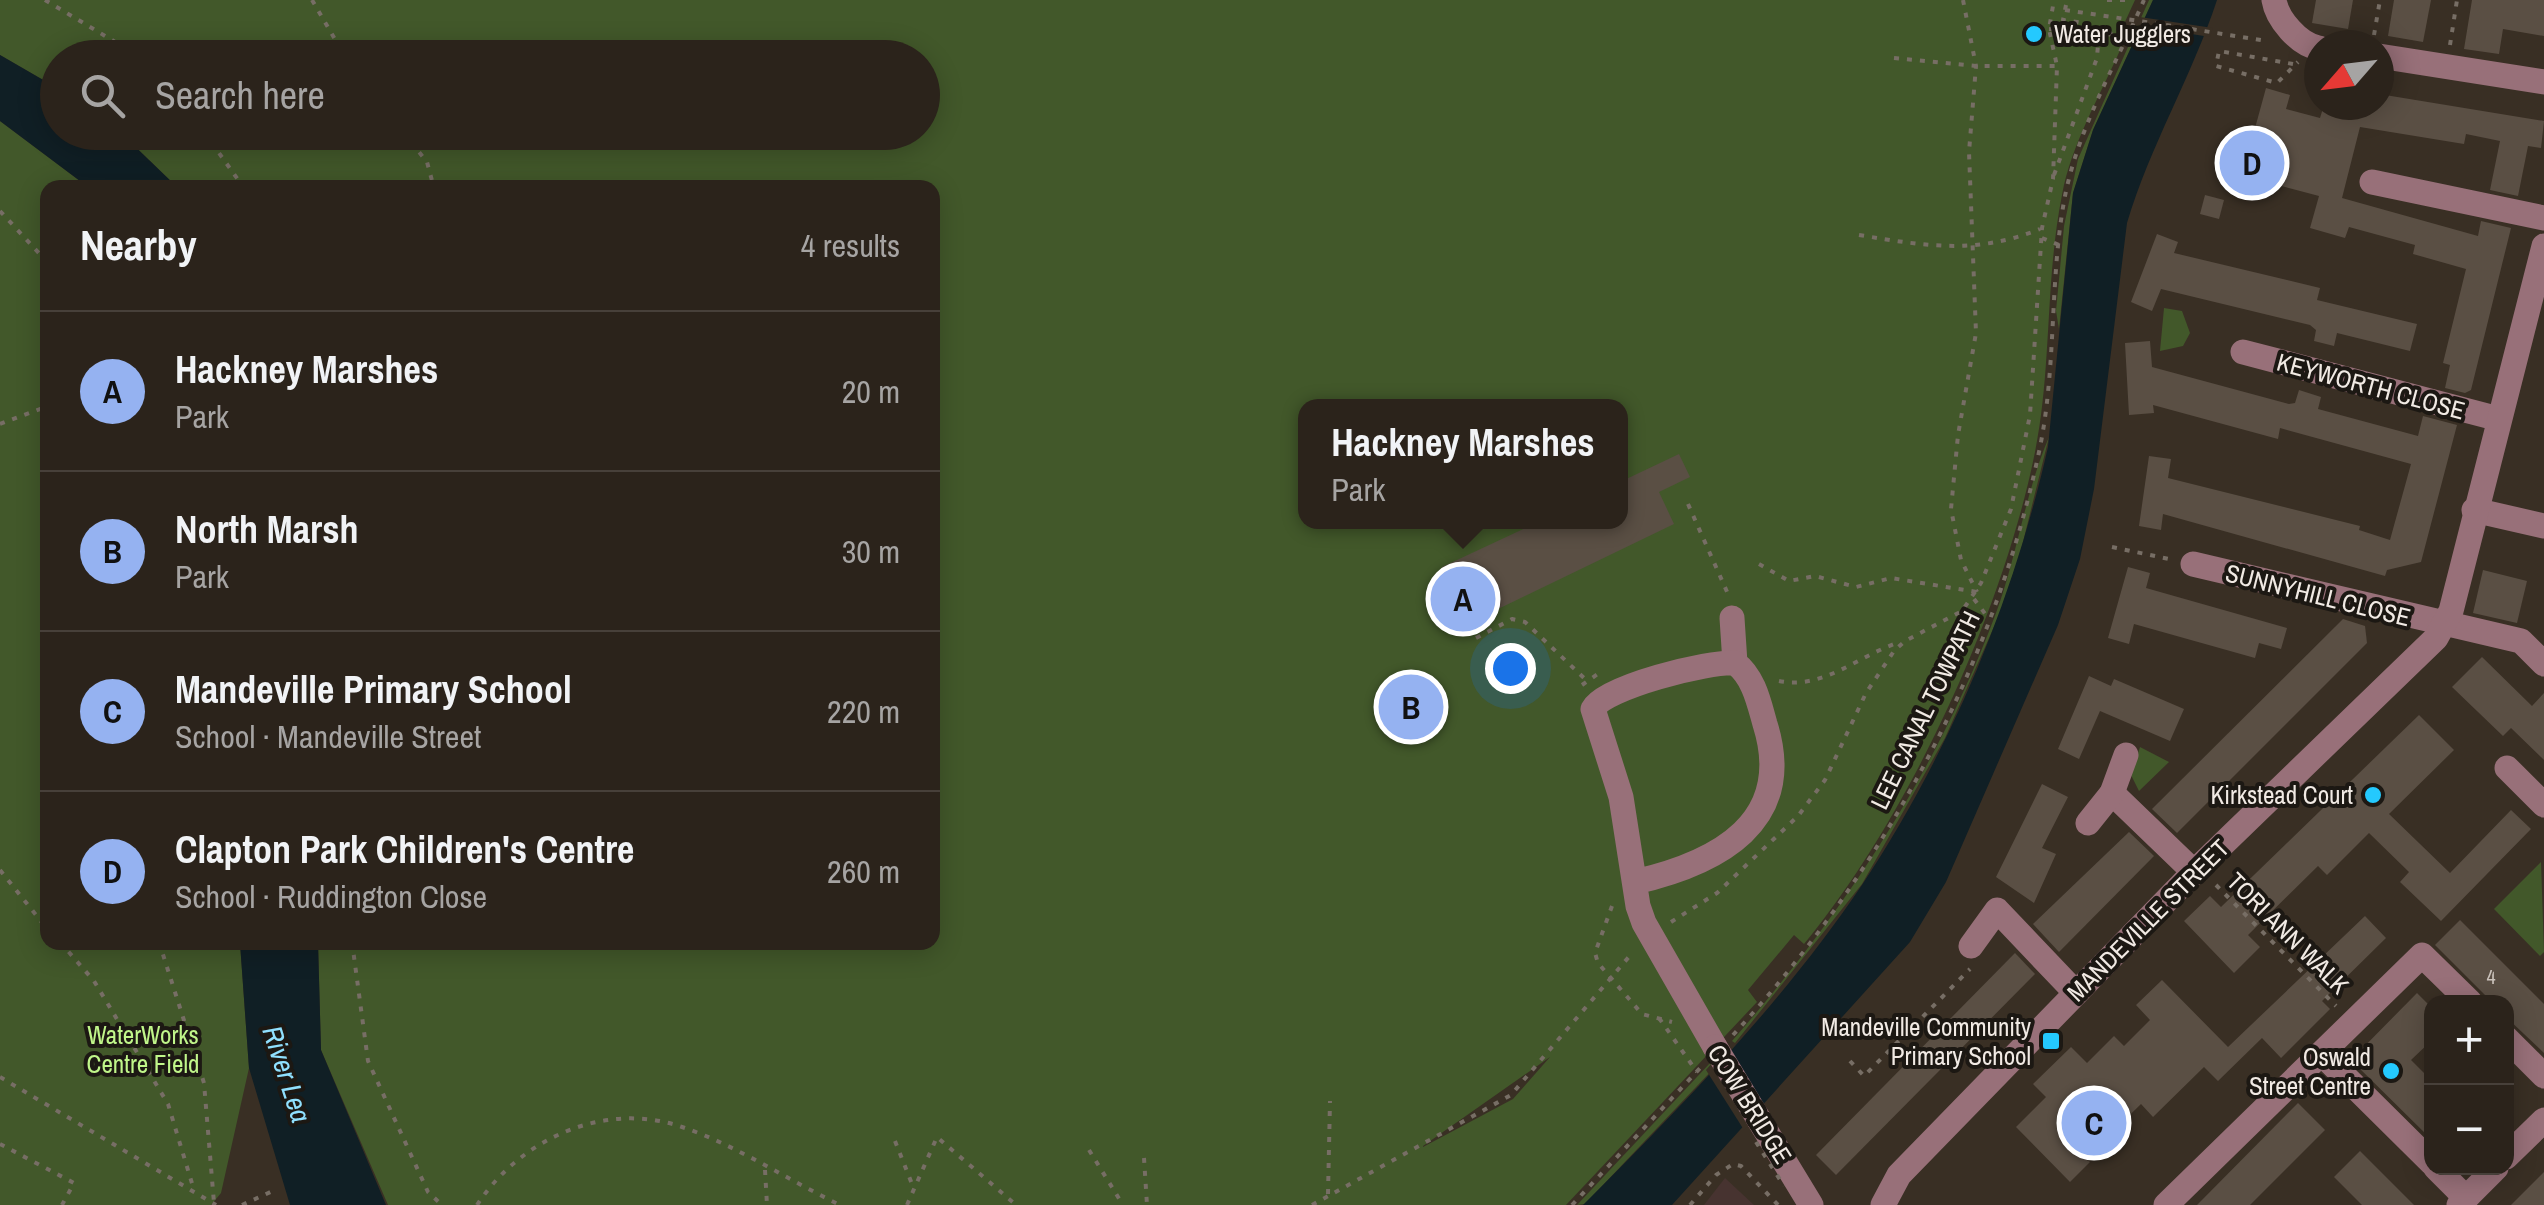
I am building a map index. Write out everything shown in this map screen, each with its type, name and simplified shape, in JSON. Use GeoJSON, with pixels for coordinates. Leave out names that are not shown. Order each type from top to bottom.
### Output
{"type":"FeatureCollection","features":[{"type":"Feature","properties":{"kind":"street"},"geometry":{"type":"LineString","coordinates":[[2274,0],[2298,46]]}},
{"type":"Feature","properties":{"kind":"street"},"geometry":{"type":"LineString","coordinates":[[2394,49],[2544,82]]}},
{"type":"Feature","properties":{"kind":"street"},"geometry":{"type":"LineString","coordinates":[[2372,182],[2544,218]]}},
{"type":"Feature","properties":{"kind":"street","name":"MANDEVILLE STREET"},"geometry":{"type":"LineString","coordinates":[[1883,1205],[1900,1175],[2076,993],[2196,870],[2421,656],[2444,626],[2544,246]]}},
{"type":"Feature","properties":{"kind":"street","name":"KEYWORTH CLOSE"},"geometry":{"type":"LineString","coordinates":[[2243,352],[2499,419]]}},
{"type":"Feature","properties":{"kind":"street"},"geometry":{"type":"LineString","coordinates":[[2474,510],[2544,526]]}},
{"type":"Feature","properties":{"kind":"street","name":"SUNNYHILL CLOSE"},"geometry":{"type":"LineString","coordinates":[[2193,564],[2521,642],[2544,664]]}},
{"type":"Feature","properties":{"kind":"street"},"geometry":{"type":"LineString","coordinates":[[1635,882],[1706,859],[1737,836],[1766,803],[1775,776],[1774,753],[1741,669],[1732,618]]}},
{"type":"Feature","properties":{"kind":"street","name":"COW BRIDGE"},"geometry":{"type":"LineString","coordinates":[[1741,669],[1704,666],[1598,700],[1593,718],[1628,827],[1635,882],[1648,936],[1680,1013],[1719,1046],[1811,1205]]}},
{"type":"Feature","properties":{"kind":"street"},"geometry":{"type":"LineString","coordinates":[[2088,823],[2112,793],[2126,755]]}},
{"type":"Feature","properties":{"kind":"street"},"geometry":{"type":"LineString","coordinates":[[2507,768],[2544,806]]}},
{"type":"Feature","properties":{"kind":"street"},"geometry":{"type":"LineString","coordinates":[[2112,793],[2196,870]]}},
{"type":"Feature","properties":{"kind":"street"},"geometry":{"type":"LineString","coordinates":[[1970,946],[1997,910],[2076,993]]}},
{"type":"Feature","properties":{"kind":"street"},"geometry":{"type":"LineString","coordinates":[[2166,1205],[2422,955],[2463,995]]}},
{"type":"Feature","properties":{"kind":"street"},"geometry":{"type":"LineString","coordinates":[[2514,1046],[2544,1076]]}},
{"type":"Feature","properties":{"kind":"street"},"geometry":{"type":"LineString","coordinates":[[2323,1055],[2424,1155]]}},
{"type":"Feature","properties":{"kind":"street"},"geometry":{"type":"LineString","coordinates":[[2514,1149],[2544,1120]]}},
{"type":"Feature","properties":{"kind":"street"},"geometry":{"type":"LineString","coordinates":[[2442,1175],[2463,1201],[2489,1175]]}},
{"type":"Feature","properties":{"kind":"path"},"geometry":{"type":"LineString","coordinates":[[45,0],[112,40]]}},
{"type":"Feature","properties":{"kind":"path"},"geometry":{"type":"LineString","coordinates":[[311,0],[336,40]]}},
{"type":"Feature","properties":{"kind":"path"},"geometry":{"type":"LineString","coordinates":[[1963,0],[1976,66],[1969,152],[1976,334],[1958,435],[1951,509],[1961,560],[1977,592]]}},
{"type":"Feature","properties":{"kind":"path"},"geometry":{"type":"LineString","coordinates":[[2052,179],[2057,66],[2049,29],[2054,0]]}},
{"type":"Feature","properties":{"kind":"path"},"geometry":{"type":"LineString","coordinates":[[1741,669],[1796,684],[1818,680],[1905,641],[1962,611],[1974,599],[2012,509],[2030,415],[2042,228],[2052,179],[2097,58],[2096,40],[2083,23],[2062,20],[2066,0]]}},
{"type":"Feature","properties":{"kind":"path"},"geometry":{"type":"LineString","coordinates":[[2107,0],[2125,0]]}},
{"type":"Feature","properties":{"kind":"path","name":"LEE CANAL TOWPATH"},"geometry":{"type":"LineString","coordinates":[[1719,1046],[1842,901],[1930,747],[1990,621],[2040,450],[2065,199],[2081,140],[2144,0]]}},
{"type":"Feature","properties":{"kind":"path"},"geometry":{"type":"LineString","coordinates":[[2377,30],[2380,0]]}},
{"type":"Feature","properties":{"kind":"path"},"geometry":{"type":"LineString","coordinates":[[2451,38],[2457,0]]}},
{"type":"Feature","properties":{"kind":"path"},"geometry":{"type":"LineString","coordinates":[[2065,10],[2298,46]]}},
{"type":"Feature","properties":{"kind":"path"},"geometry":{"type":"LineString","coordinates":[[2049,29],[2086,31]]}},
{"type":"Feature","properties":{"kind":"path"},"geometry":{"type":"LineString","coordinates":[[2096,40],[2122,29],[2131,30]]}},
{"type":"Feature","properties":{"kind":"path"},"geometry":{"type":"LineString","coordinates":[[2298,46],[2277,83],[2219,70],[2219,50],[2280,62],[2298,46]]}},
{"type":"Feature","properties":{"kind":"path"},"geometry":{"type":"LineString","coordinates":[[1894,58],[1976,66],[2057,66]]}},
{"type":"Feature","properties":{"kind":"path"},"geometry":{"type":"LineString","coordinates":[[217,150],[238,180]]}},
{"type":"Feature","properties":{"kind":"path"},"geometry":{"type":"LineString","coordinates":[[417,150],[427,162],[432,180]]}},
{"type":"Feature","properties":{"kind":"path"},"geometry":{"type":"LineString","coordinates":[[0,211],[40,254]]}},
{"type":"Feature","properties":{"kind":"path"},"geometry":{"type":"LineString","coordinates":[[1859,235],[1940,248],[2004,244],[2042,228]]}},
{"type":"Feature","properties":{"kind":"path"},"geometry":{"type":"LineString","coordinates":[[2042,238],[2059,245]]}},
{"type":"Feature","properties":{"kind":"path"},"geometry":{"type":"LineString","coordinates":[[0,424],[40,409]]}},
{"type":"Feature","properties":{"kind":"path"},"geometry":{"type":"LineString","coordinates":[[1688,504],[1728,591],[1732,618]]}},
{"type":"Feature","properties":{"kind":"path"},"geometry":{"type":"LineString","coordinates":[[2112,547],[2193,564]]}},
{"type":"Feature","properties":{"kind":"path"},"geometry":{"type":"LineString","coordinates":[[1759,564],[1789,581],[1815,576],[1856,588],[1890,578],[1977,592]]}},
{"type":"Feature","properties":{"kind":"path"},"geometry":{"type":"LineString","coordinates":[[1974,599],[1990,621]]}},
{"type":"Feature","properties":{"kind":"path"},"geometry":{"type":"LineString","coordinates":[[1476,638],[1512,619],[1525,622],[1585,679]]}},
{"type":"Feature","properties":{"kind":"path"},"geometry":{"type":"LineString","coordinates":[[1312,1205],[1511,1095],[1607,977],[1648,936],[1716,892],[1798,816],[1825,780],[1880,670],[1905,641]]}},
{"type":"Feature","properties":{"kind":"path"},"geometry":{"type":"LineString","coordinates":[[0,870],[40,920]]}},
{"type":"Feature","properties":{"kind":"path","name":"TORI ANN WALK"},"geometry":{"type":"LineString","coordinates":[[2196,870],[2354,1024]]}},
{"type":"Feature","properties":{"kind":"path"},"geometry":{"type":"LineString","coordinates":[[1850,1061],[1864,1076],[1982,958],[1970,946]]}},
{"type":"Feature","properties":{"kind":"path"},"geometry":{"type":"LineString","coordinates":[[67,950],[94,982],[168,1104],[194,1190]]}},
{"type":"Feature","properties":{"kind":"path"},"geometry":{"type":"LineString","coordinates":[[162,950],[204,1083],[215,1204]]}},
{"type":"Feature","properties":{"kind":"path"},"geometry":{"type":"LineString","coordinates":[[353,950],[368,1061],[428,1192],[442,1205]]}},
{"type":"Feature","properties":{"kind":"path"},"geometry":{"type":"LineString","coordinates":[[1607,977],[1642,1014],[1659,1018],[1680,1013]]}},
{"type":"Feature","properties":{"kind":"path"},"geometry":{"type":"LineString","coordinates":[[1572,1205],[1696,1073],[1659,1018]]}},
{"type":"Feature","properties":{"kind":"path"},"geometry":{"type":"LineString","coordinates":[[0,1078],[215,1204]]}},
{"type":"Feature","properties":{"kind":"path"},"geometry":{"type":"LineString","coordinates":[[1328,1194],[1330,1101]]}},
{"type":"Feature","properties":{"kind":"path"},"geometry":{"type":"LineString","coordinates":[[477,1205],[499,1175],[527,1151],[568,1130],[613,1119],[684,1127],[840,1205]]}},
{"type":"Feature","properties":{"kind":"path"},"geometry":{"type":"LineString","coordinates":[[907,1205],[937,1136],[1016,1205]]}},
{"type":"Feature","properties":{"kind":"path"},"geometry":{"type":"LineString","coordinates":[[895,1141],[914,1189]]}},
{"type":"Feature","properties":{"kind":"path"},"geometry":{"type":"LineString","coordinates":[[0,1144],[74,1182],[62,1205]]}},
{"type":"Feature","properties":{"kind":"path"},"geometry":{"type":"LineString","coordinates":[[1089,1150],[1122,1205]]}},
{"type":"Feature","properties":{"kind":"path"},"geometry":{"type":"LineString","coordinates":[[1144,1158],[1148,1205]]}},
{"type":"Feature","properties":{"kind":"path"},"geometry":{"type":"LineString","coordinates":[[1690,1205],[1716,1175],[1733,1164],[1778,1205]]}},
{"type":"Feature","properties":{"kind":"path"},"geometry":{"type":"LineString","coordinates":[[766,1168],[766,1205]]}},
{"type":"Feature","properties":{"kind":"path"},"geometry":{"type":"LineString","coordinates":[[242,1205],[275,1190]]}},
{"type":"Feature","properties":{"kind":"shaded area"},"geometry":{"type":"Polygon","coordinates":[[[1725,1178],[1754,1205],[1704,1205],[1725,1178]]]}},
{"type":"Feature","properties":{"kind":"green space"},"geometry":{"type":"Polygon","coordinates":[[[0,0],[2135,0],[2124,24],[2127,29],[2121,48],[2066,176],[2053,259],[2044,388],[2035,452],[2000,579],[1947,711],[1879,836],[1804,944],[1794,935],[1748,990],[1757,1002],[1566,1205],[388,1205],[321,1050],[318,950],[940,950],[940,180],[170,180],[139,150],[940,150],[940,40],[40,40],[40,78],[0,55],[0,0]],[[1550,1057],[1423,1147],[1513,1099],[1550,1057]]]}},
{"type":"Feature","properties":{"kind":"green space"},"geometry":{"type":"Polygon","coordinates":[[[2149,0],[2153,0],[2093,130],[2073,193],[2059,329],[2056,311],[2064,226],[2078,159],[2149,0]]]}},
{"type":"Feature","properties":{"kind":"green space","name":"WaterWorks Centre Field"},"geometry":{"type":"Polygon","coordinates":[[[0,121],[79,180],[40,180],[40,950],[241,950],[249,1068],[221,1193],[211,1205],[0,1205],[0,121]]]}},
{"type":"Feature","properties":{"kind":"green space"},"geometry":{"type":"Polygon","coordinates":[[[2164,308],[2182,311],[2190,333],[2183,346],[2160,351],[2164,308]]]}},
{"type":"Feature","properties":{"kind":"green space"},"geometry":{"type":"Polygon","coordinates":[[[2049,437],[2020,554],[2000,613],[1945,738],[1862,884],[1735,1043],[1732,1041],[1849,892],[1916,785],[1972,672],[1996,613],[2049,437]]]}},
{"type":"Feature","properties":{"kind":"green space"},"geometry":{"type":"Polygon","coordinates":[[[2140,747],[2169,762],[2139,791],[2131,775],[2140,747]]]}},
{"type":"Feature","properties":{"kind":"green space"},"geometry":{"type":"Polygon","coordinates":[[[2541,862],[2544,952],[2540,956],[2494,909],[2541,862]]]}},
{"type":"Feature","properties":{"kind":"green space"},"geometry":{"type":"Polygon","coordinates":[[[1711,1062],[1716,1066],[1585,1204],[1577,1205],[1711,1062]]]}},
{"type":"Feature","properties":{"kind":"water"},"geometry":{"type":"Polygon","coordinates":[[[2153,0],[2217,0],[2127,223],[2094,489],[2080,559],[2058,625],[1946,882],[1910,942],[1672,1205],[1583,1205],[1694,1091],[1799,970],[1894,834],[1950,729],[2017,562],[2048,447],[2073,193],[2093,130],[2153,0]]]}},
{"type":"Feature","properties":{"kind":"water"},"geometry":{"type":"Polygon","coordinates":[[[0,55],[40,78],[40,150],[139,150],[170,180],[79,180],[0,121],[0,55]]]}},
{"type":"Feature","properties":{"kind":"water","name":"River Lea"},"geometry":{"type":"Polygon","coordinates":[[[241,950],[318,950],[321,1050],[386,1205],[290,1205],[249,1068],[241,950]]]}},
{"type":"Feature","properties":{"kind":"pier"},"geometry":{"type":"Polygon","coordinates":[[[2140,17],[2213,28],[2210,37],[2136,25],[2140,17]]]}},
{"type":"Feature","properties":{"kind":"pier"},"geometry":{"type":"Polygon","coordinates":[[[1712,1063],[1750,1124],[1744,1130],[1706,1070],[1712,1063]]]}},
{"type":"Feature","properties":{"kind":"building"},"geometry":{"type":"Polygon","coordinates":[[[2316,0],[2353,0],[2348,29],[2312,23],[2316,0]]]}},
{"type":"Feature","properties":{"kind":"building"},"geometry":{"type":"Polygon","coordinates":[[[2394,0],[2431,0],[2423,42],[2394,37],[2394,30],[2389,30],[2394,0]]]}},
{"type":"Feature","properties":{"kind":"building"},"geometry":{"type":"Polygon","coordinates":[[[2472,0],[2544,0],[2544,36],[2503,29],[2499,54],[2464,49],[2472,0]]]}},
{"type":"Feature","properties":{"kind":"building"},"geometry":{"type":"Polygon","coordinates":[[[2266,88],[2290,95],[2286,109],[2304,114],[2304,120],[2394,120],[2394,96],[2544,121],[2541,148],[2528,146],[2518,196],[2490,190],[2500,141],[2466,134],[2464,144],[2360,127],[2342,198],[2478,236],[2481,221],[2511,228],[2471,390],[2465,393],[2445,388],[2450,365],[2443,363],[2466,269],[2413,254],[2415,245],[2349,227],[2345,238],[2310,228],[2319,196],[2266,182],[2264,190],[2240,183],[2266,88]]]}},
{"type":"Feature","properties":{"kind":"building"},"geometry":{"type":"Polygon","coordinates":[[[2205,195],[2224,200],[2219,219],[2200,214],[2205,195]]]}},
{"type":"Feature","properties":{"kind":"building"},"geometry":{"type":"Polygon","coordinates":[[[2157,234],[2178,242],[2174,253],[2320,288],[2317,300],[2417,324],[2410,351],[2337,333],[2334,346],[2314,341],[2316,330],[2310,325],[2161,289],[2152,311],[2131,302],[2157,234]]]}},
{"type":"Feature","properties":{"kind":"building"},"geometry":{"type":"Polygon","coordinates":[[[2150,341],[2152,367],[2289,404],[2295,403],[2299,390],[2321,397],[2318,409],[2418,436],[2423,416],[2457,425],[2421,562],[2387,570],[2385,576],[2163,514],[2161,530],[2139,526],[2149,456],[2171,459],[2168,478],[2360,526],[2359,530],[2390,540],[2411,464],[2280,428],[2278,439],[2153,405],[2154,413],[2129,415],[2125,343],[2150,341]]]}},
{"type":"Feature","properties":{"kind":"building"},"geometry":{"type":"Polygon","coordinates":[[[1679,454],[1690,477],[1659,492],[1674,524],[1465,625],[1438,620],[1430,603],[1454,591],[1442,567],[1523,529],[1628,529],[1628,478],[1679,454]]]}},
{"type":"Feature","properties":{"kind":"building"},"geometry":{"type":"Polygon","coordinates":[[[2128,567],[2150,573],[2146,588],[2287,628],[2281,649],[2259,643],[2255,658],[2134,624],[2129,644],[2108,638],[2128,567]]]}},
{"type":"Feature","properties":{"kind":"building"},"geometry":{"type":"Polygon","coordinates":[[[2483,570],[2527,581],[2517,623],[2473,613],[2483,570]]]}},
{"type":"Feature","properties":{"kind":"building"},"geometry":{"type":"Polygon","coordinates":[[[2343,619],[2365,626],[2367,643],[2177,833],[2152,809],[2343,619]]]}},
{"type":"Feature","properties":{"kind":"building"},"geometry":{"type":"Polygon","coordinates":[[[2482,657],[2532,706],[2544,693],[2544,760],[2511,728],[2503,736],[2452,687],[2482,657]]]}},
{"type":"Feature","properties":{"kind":"building"},"geometry":{"type":"Polygon","coordinates":[[[2089,676],[2111,686],[2114,679],[2184,709],[2170,741],[2100,711],[2079,759],[2058,749],[2089,676]]]}},
{"type":"Feature","properties":{"kind":"building"},"geometry":{"type":"Polygon","coordinates":[[[2419,715],[2454,750],[2389,814],[2450,873],[2511,810],[2531,829],[2441,921],[2400,882],[2409,872],[2369,833],[2327,875],[2318,866],[2248,935],[2260,947],[2234,973],[2184,921],[2210,896],[2221,907],[2419,715]]]}},
{"type":"Feature","properties":{"kind":"building"},"geometry":{"type":"Polygon","coordinates":[[[2042,784],[2068,797],[2042,848],[2056,854],[2034,903],[1996,877],[2042,784]]]}},
{"type":"Feature","properties":{"kind":"building"},"geometry":{"type":"Polygon","coordinates":[[[2129,832],[2154,856],[2059,952],[2033,924],[2129,832]]]}},
{"type":"Feature","properties":{"kind":"building"},"geometry":{"type":"Polygon","coordinates":[[[2365,916],[2386,938],[2322,1001],[2330,1009],[2281,1058],[2262,1038],[2218,1081],[2204,1067],[2153,1117],[2141,1104],[2085,1159],[2090,1162],[2070,1182],[2016,1127],[2046,1097],[2033,1084],[2071,1047],[2087,1063],[2114,1036],[2124,1046],[2150,1020],[2136,1005],[2162,980],[2228,1047],[2365,916]]]}},
{"type":"Feature","properties":{"kind":"building"},"geometry":{"type":"Polygon","coordinates":[[[2460,920],[2544,1004],[2544,1053],[2514,1025],[2514,995],[2485,995],[2435,945],[2460,920]]]}},
{"type":"Feature","properties":{"kind":"building"},"geometry":{"type":"Polygon","coordinates":[[[2015,953],[2035,974],[1836,1175],[1816,1155],[2015,953]]]}},
{"type":"Feature","properties":{"kind":"building","name":"Oswald Street Centre"},"geometry":{"type":"Polygon","coordinates":[[[2417,993],[2424,1000],[2424,1048],[2411,1060],[2424,1073],[2424,1132],[2351,1060],[2417,993]]]}},
{"type":"Feature","properties":{"kind":"building"},"geometry":{"type":"Polygon","coordinates":[[[2298,1103],[2325,1130],[2250,1205],[2197,1205],[2298,1103]]]}},
{"type":"Feature","properties":{"kind":"building"},"geometry":{"type":"Polygon","coordinates":[[[2360,1151],[2414,1205],[2362,1205],[2334,1177],[2360,1151]]]}},
{"type":"Feature","properties":{"kind":"building"},"geometry":{"type":"Polygon","coordinates":[[[2544,1172],[2544,1205],[2511,1205],[2544,1172]]]}},
{"type":"Feature","properties":{"kind":"place","name":"Water Jugglers"},"geometry":{"type":"Point","coordinates":[2034,34]}},
{"type":"Feature","properties":{"kind":"place","name":"Clapton Park Children's Centre"},"geometry":{"type":"Point","coordinates":[2252,163]}},
{"type":"Feature","properties":{"kind":"place","name":"Hackney Marshes"},"geometry":{"type":"Point","coordinates":[1463,599]}},
{"type":"Feature","properties":{"kind":"place","name":"North Marsh"},"geometry":{"type":"Point","coordinates":[1411,707]}},
{"type":"Feature","properties":{"kind":"place","name":"Kirkstead Court"},"geometry":{"type":"Point","coordinates":[2373,795]}},
{"type":"Feature","properties":{"kind":"place","name":"Mandeville Community Primary School"},"geometry":{"type":"Point","coordinates":[2051,1041]}},
{"type":"Feature","properties":{"kind":"place","name":"Oswald Street Centre"},"geometry":{"type":"Point","coordinates":[2391,1071]}},
{"type":"Feature","properties":{"kind":"place","name":"Mandeville Primary School"},"geometry":{"type":"Point","coordinates":[2094,1123]}}]}
